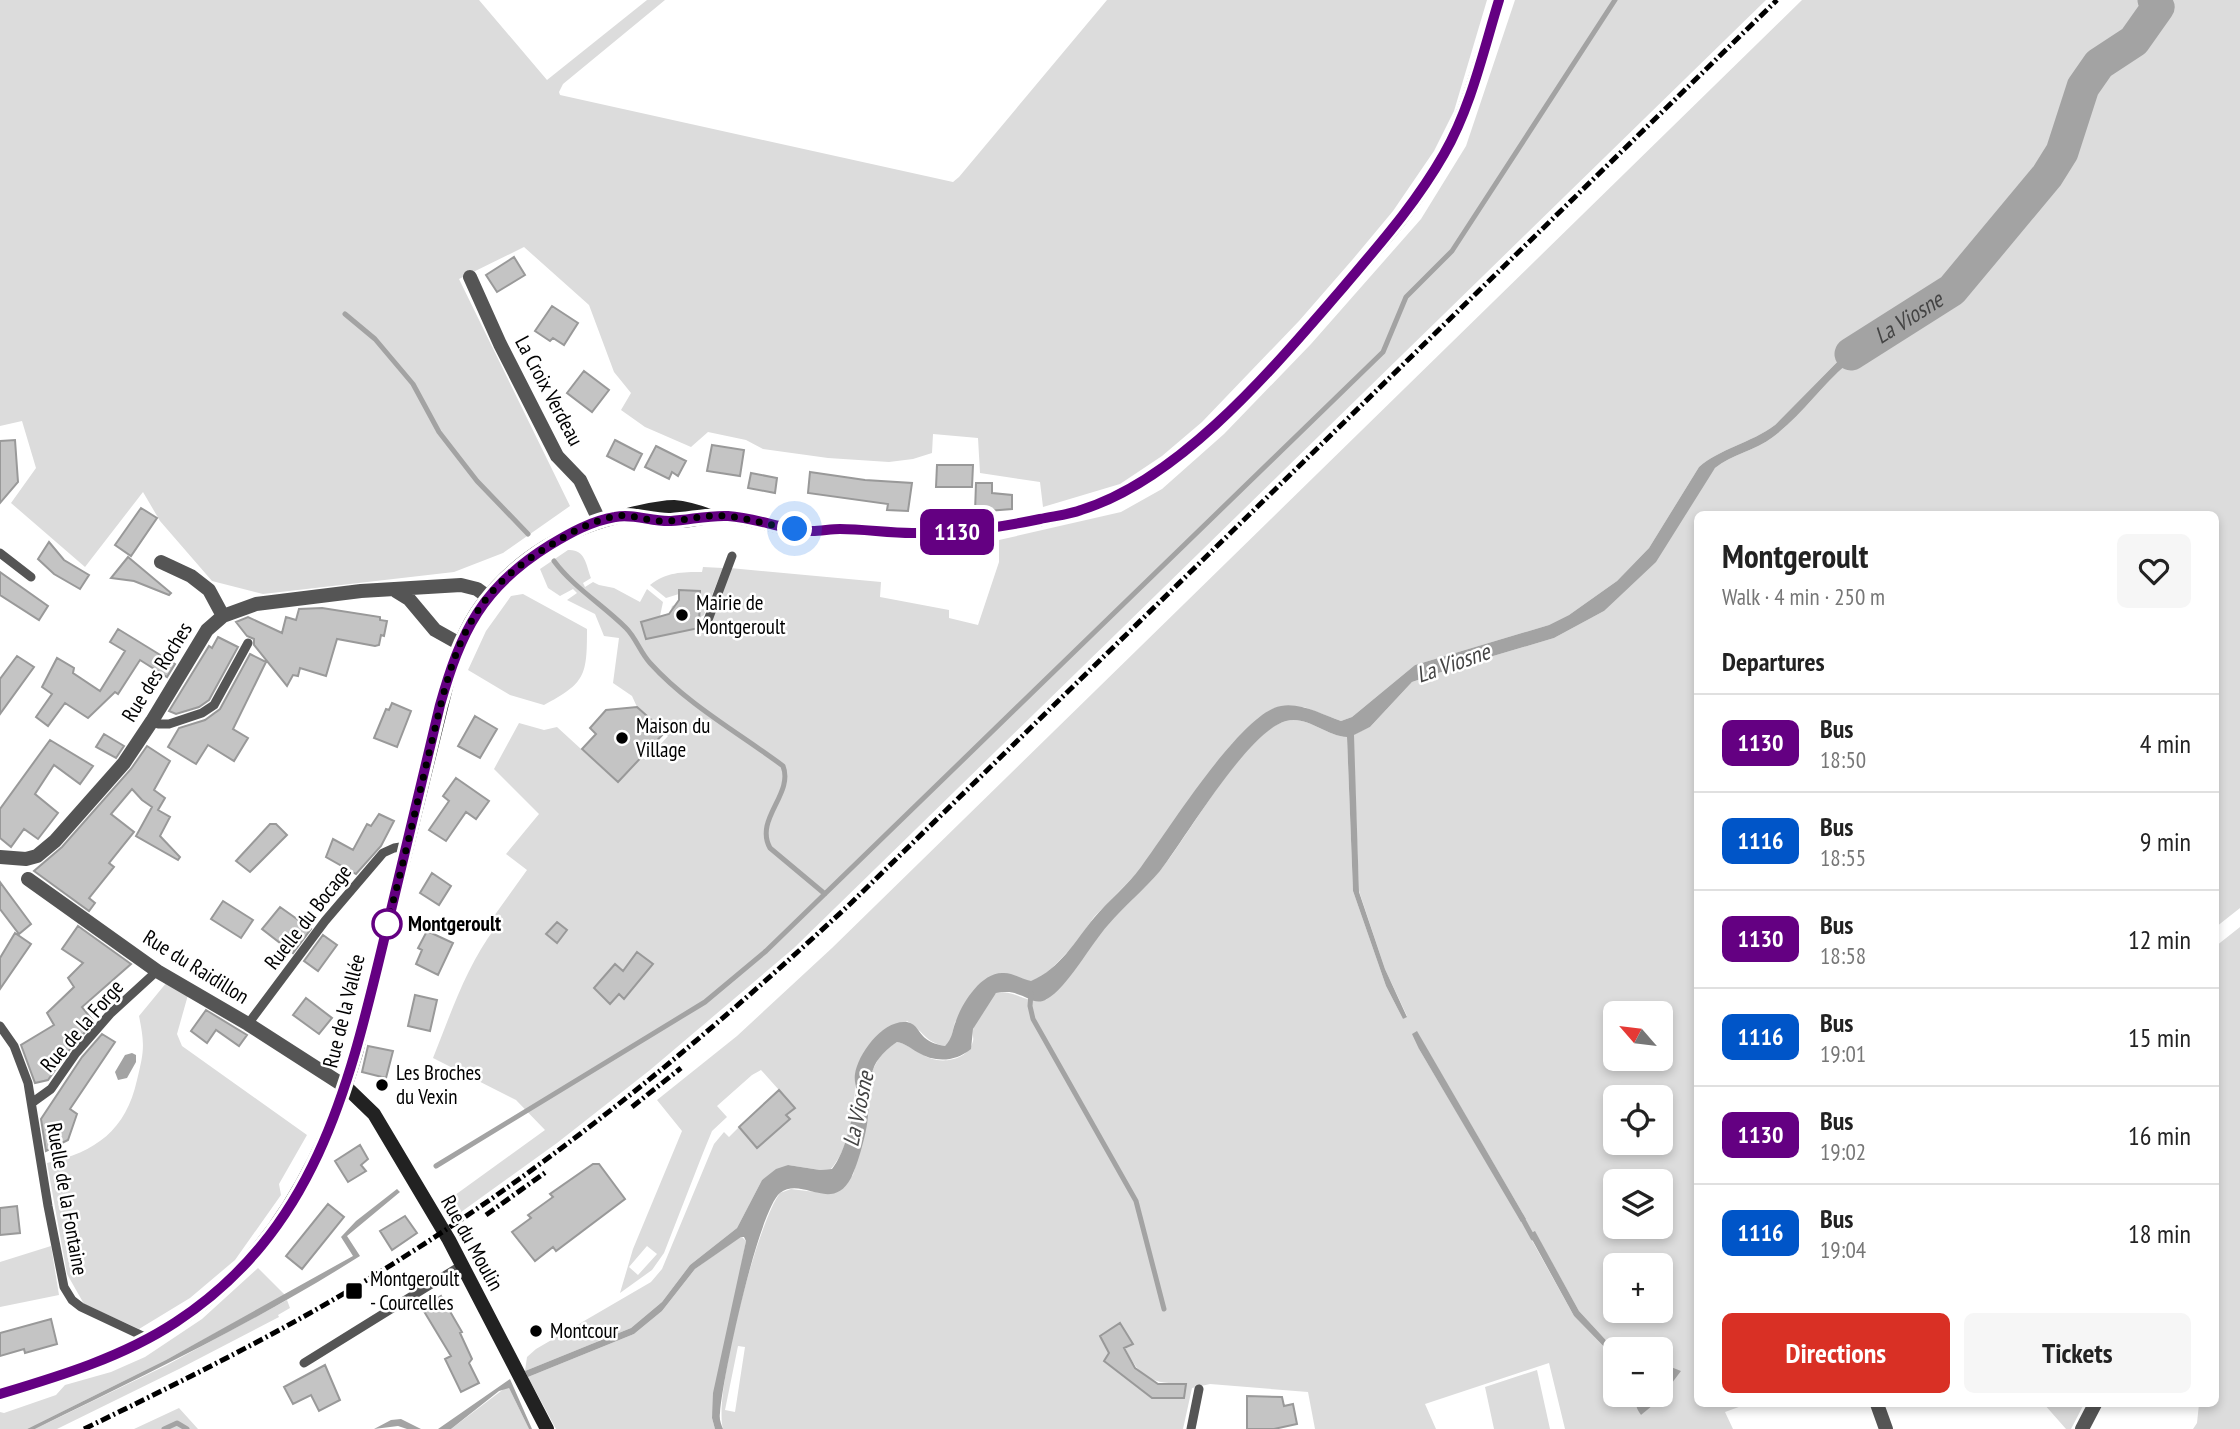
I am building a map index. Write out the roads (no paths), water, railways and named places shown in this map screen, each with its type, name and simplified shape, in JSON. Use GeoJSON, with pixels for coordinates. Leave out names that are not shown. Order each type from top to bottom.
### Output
{"type":"FeatureCollection","features":[{"type":"Feature","properties":{"kind":"main road","name":"Rue de la Vallée"},"geometry":{"type":"LineString","coordinates":[[0,1394],[109,1357],[162,1332],[233,1275],[268,1237],[307,1178],[346,1087],[356,1053],[440,705],[460,643],[488,597],[513,572],[539,552],[577,530],[598,520],[625,515],[661,522],[710,516],[740,517],[773,527],[811,531],[838,529],[920,533],[997,528],[1079,511],[1125,492],[1158,472],[1213,427],[1313,323],[1381,243],[1430,178],[1445,152],[1466,106],[1499,0]]}},
{"type":"Feature","properties":{"kind":"main road","name":"Rue du Moulin"},"geometry":{"type":"LineString","coordinates":[[346,1087],[374,1114],[462,1265],[547,1429]]}},
{"type":"Feature","properties":{"kind":"street","name":"La Croix Verdeau"},"geometry":{"type":"LineString","coordinates":[[470,278],[557,456],[580,481],[598,520]]}},
{"type":"Feature","properties":{"kind":"street"},"geometry":{"type":"LineString","coordinates":[[161,562],[191,576],[209,590],[223,616]]}},
{"type":"Feature","properties":{"kind":"street","name":"Rue des Roches"},"geometry":{"type":"LineString","coordinates":[[0,857],[26,859],[44,851],[113,775],[152,721],[207,630],[223,616],[257,604],[361,591],[461,585],[477,589],[488,597]]}},
{"type":"Feature","properties":{"kind":"street"},"geometry":{"type":"LineString","coordinates":[[396,591],[409,599],[435,629],[460,643]]}},
{"type":"Feature","properties":{"kind":"street","name":"Rue du Raidillon"},"geometry":{"type":"LineString","coordinates":[[28,879],[157,971],[248,1024],[346,1087]]}},
{"type":"Feature","properties":{"kind":"street"},"geometry":{"type":"LineString","coordinates":[[1878,1407],[1886,1429]]}},
{"type":"Feature","properties":{"kind":"street"},"geometry":{"type":"LineString","coordinates":[[2082,1429],[2093,1407]]}},
{"type":"Feature","properties":{"kind":"lane"},"geometry":{"type":"LineString","coordinates":[[0,553],[31,577]]}},
{"type":"Feature","properties":{"kind":"lane"},"geometry":{"type":"LineString","coordinates":[[708,621],[732,556]]}},
{"type":"Feature","properties":{"kind":"lane"},"geometry":{"type":"LineString","coordinates":[[152,721],[169,724],[202,713],[215,705],[248,643]]}},
{"type":"Feature","properties":{"kind":"lane","name":"Ruelle du Bocage"},"geometry":{"type":"LineString","coordinates":[[248,1024],[325,921],[383,853],[407,846]]}},
{"type":"Feature","properties":{"kind":"lane","name":"Rue de la Forge"},"geometry":{"type":"LineString","coordinates":[[33,1102],[51,1089],[76,1053],[110,1014],[157,971]]}},
{"type":"Feature","properties":{"kind":"lane","name":"Ruelle de la Fontaine"},"geometry":{"type":"LineString","coordinates":[[0,1026],[14,1045],[33,1102],[48,1206],[64,1287],[72,1300],[81,1307],[147,1338]]}},
{"type":"Feature","properties":{"kind":"lane"},"geometry":{"type":"LineString","coordinates":[[304,1363],[462,1265]]}},
{"type":"Feature","properties":{"kind":"lane"},"geometry":{"type":"LineString","coordinates":[[1191,1429],[1199,1389]]}},
{"type":"Feature","properties":{"kind":"water"},"geometry":{"type":"Polygon","coordinates":[[[1887,325],[1893,335],[1847,364],[1783,429],[1766,442],[1715,468],[1656,562],[1604,611],[1554,638],[1412,682],[1370,727],[1354,735],[1359,892],[1385,969],[1407,1017],[1403,1019],[1386,986],[1353,891],[1347,737],[1309,723],[1286,721],[1271,729],[1237,764],[1160,871],[1101,933],[1071,976],[1055,993],[1039,1002],[1012,992],[996,993],[973,1029],[971,1049],[952,1059],[924,1056],[897,1042],[879,1058],[870,1083],[866,1130],[851,1178],[835,1193],[789,1189],[780,1193],[771,1206],[752,1262],[734,1334],[722,1395],[720,1419],[723,1429],[715,1429],[712,1418],[713,1393],[746,1241],[744,1237],[695,1269],[662,1311],[634,1334],[528,1377],[525,1371],[631,1328],[662,1302],[690,1265],[737,1228],[762,1180],[776,1169],[788,1165],[832,1169],[845,1143],[851,1121],[857,1066],[872,1040],[896,1023],[909,1022],[930,1041],[945,1046],[968,997],[988,977],[1007,973],[1031,981],[1050,969],[1136,874],[1222,756],[1258,718],[1274,708],[1291,705],[1308,708],[1341,721],[1352,717],[1415,665],[1549,625],[1569,615],[1617,581],[1649,548],[1699,467],[1716,455],[1775,425],[1854,345],[1887,325]]]}},
{"type":"Feature","properties":{"kind":"water"},"geometry":{"type":"Polygon","coordinates":[[[1417,1031],[1526,1219],[1521,1222],[1419,1049],[1412,1034],[1417,1031]]]}},
{"type":"Feature","properties":{"kind":"water"},"geometry":{"type":"Polygon","coordinates":[[[125,1055],[136,1055],[136,1062],[127,1078],[118,1080],[115,1072],[125,1055]]]}},
{"type":"Feature","properties":{"kind":"water"},"geometry":{"type":"Polygon","coordinates":[[[397,1189],[400,1192],[347,1236],[360,1256],[200,1347],[35,1429],[27,1429],[166,1360],[353,1256],[341,1237],[356,1221],[397,1189]]]}},
{"type":"Feature","properties":{"kind":"water"},"geometry":{"type":"Polygon","coordinates":[[[1535,1231],[1579,1311],[1603,1337],[1603,1346],[1574,1316],[1529,1234],[1535,1231]]]}},
{"type":"Feature","properties":{"kind":"water"},"geometry":{"type":"Polygon","coordinates":[[[1673,1368],[1681,1371],[1673,1382],[1673,1368]]]}},
{"type":"Feature","properties":{"kind":"water"},"geometry":{"type":"Polygon","coordinates":[[[510,1379],[532,1429],[529,1429],[509,1388],[499,1391],[451,1429],[438,1429],[510,1379]]]}},
{"type":"Feature","properties":{"kind":"water"},"geometry":{"type":"Polygon","coordinates":[[[1637,1407],[1651,1407],[1641,1415],[1637,1407]]]}},
{"type":"Feature","properties":{"kind":"water"},"geometry":{"type":"Polygon","coordinates":[[[401,1419],[421,1429],[398,1426],[374,1429],[391,1420],[401,1419]]]}},
{"type":"Feature","properties":{"kind":"waterway"},"geometry":{"type":"LineString","coordinates":[[436,1166],[705,1002],[766,951],[1383,352],[1406,297],[1452,251],[1615,0]]}},
{"type":"Feature","properties":{"kind":"waterway","name":"La Viosne"},"geometry":{"type":"LineString","coordinates":[[1851,354],[1952,290],[2047,176],[2062,152],[2083,87],[2099,64],[2134,41],[2158,7],[2154,0]]}},
{"type":"Feature","properties":{"kind":"waterway"},"geometry":{"type":"LineString","coordinates":[[345,314],[375,339],[413,384],[439,432],[477,481],[528,534]]}},
{"type":"Feature","properties":{"kind":"waterway"},"geometry":{"type":"LineString","coordinates":[[554,561],[570,579],[626,628],[647,659],[665,678],[697,705],[783,766],[783,787],[770,817],[766,837],[770,848],[825,894]]}},
{"type":"Feature","properties":{"kind":"waterway"},"geometry":{"type":"LineString","coordinates":[[1031,993],[1033,1019],[1136,1201],[1164,1309]]}},
{"type":"Feature","properties":{"kind":"waterway"},"geometry":{"type":"LineString","coordinates":[[1521,1216],[1533,1238]]}},
{"type":"Feature","properties":{"kind":"waterway"},"geometry":{"type":"LineString","coordinates":[[164,1429],[177,1423],[187,1429]]}},
{"type":"Feature","properties":{"kind":"railway"},"geometry":{"type":"LineString","coordinates":[[84,1429],[209,1367],[371,1278],[526,1174],[638,1089],[692,1044],[850,904],[1777,0]]}},
{"type":"Feature","properties":{"kind":"railway"},"geometry":{"type":"LineString","coordinates":[[632,1107],[681,1068]]}},
{"type":"Feature","properties":{"kind":"railway"},"geometry":{"type":"LineString","coordinates":[[486,1215],[546,1172]]}},
{"type":"Feature","properties":{"kind":"place","name":"Mairie de Montgeroult"},"geometry":{"type":"Point","coordinates":[682,615]}},
{"type":"Feature","properties":{"kind":"place","name":"Maison du Village"},"geometry":{"type":"Point","coordinates":[622,738]}},
{"type":"Feature","properties":{"kind":"place","name":"Montgeroult"},"geometry":{"type":"Point","coordinates":[387,924]}},
{"type":"Feature","properties":{"kind":"place","name":"Les Broches du Vexin"},"geometry":{"type":"Point","coordinates":[382,1085]}},
{"type":"Feature","properties":{"kind":"place","name":"Montgeroult - Courcelles"},"geometry":{"type":"Point","coordinates":[354,1291]}},
{"type":"Feature","properties":{"kind":"place","name":"Montcour"},"geometry":{"type":"Point","coordinates":[536,1331]}}]}
